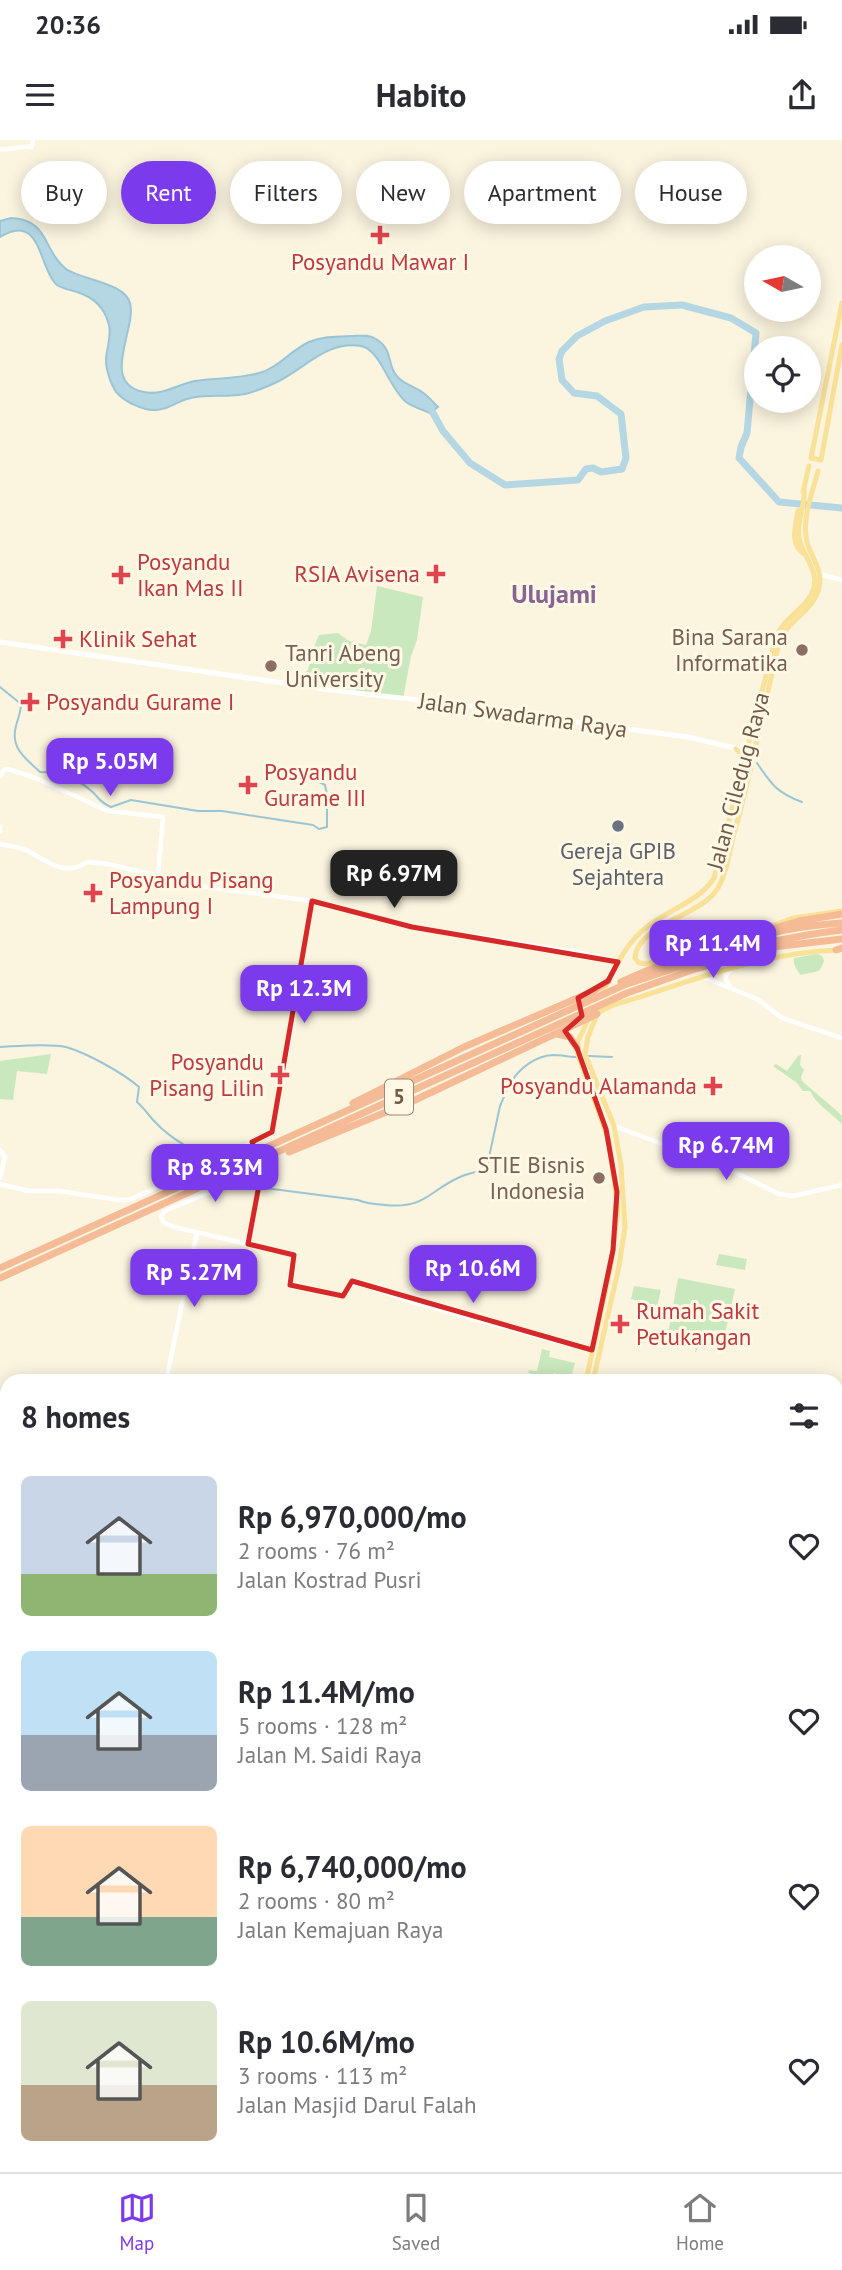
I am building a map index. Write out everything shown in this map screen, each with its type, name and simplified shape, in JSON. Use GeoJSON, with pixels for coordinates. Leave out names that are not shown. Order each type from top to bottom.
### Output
{"type":"FeatureCollection","features":[{"type":"Feature","properties":{"kind":"highway"},"geometry":{"type":"LineString","coordinates":[[740,938],[842,912]]}},
{"type":"Feature","properties":{"kind":"highway"},"geometry":{"type":"LineString","coordinates":[[604,990],[673,960],[741,941],[816,925],[842,923]]}},
{"type":"Feature","properties":{"kind":"highway","name":"5"},"geometry":{"type":"LineString","coordinates":[[0,1268],[329,1119],[690,966],[772,940],[842,930]]}},
{"type":"Feature","properties":{"kind":"highway","name":"5"},"geometry":{"type":"LineString","coordinates":[[690,966],[774,947],[842,939]]}},
{"type":"Feature","properties":{"kind":"highway"},"geometry":{"type":"LineString","coordinates":[[627,979],[619,990],[622,997],[629,1000]]}},
{"type":"Feature","properties":{"kind":"highway"},"geometry":{"type":"LineString","coordinates":[[329,1119],[335,1112],[464,1047],[573,1001],[608,981]]}},
{"type":"Feature","properties":{"kind":"highway"},"geometry":{"type":"LineString","coordinates":[[573,1001],[596,1012]]}},
{"type":"Feature","properties":{"kind":"highway"},"geometry":{"type":"LineString","coordinates":[[573,1001],[583,1010],[582,1016],[574,1024]]}},
{"type":"Feature","properties":{"kind":"highway"},"geometry":{"type":"LineString","coordinates":[[321,1136],[413,1101],[556,1034],[596,1012]]}},
{"type":"Feature","properties":{"kind":"highway"},"geometry":{"type":"LineString","coordinates":[[556,1034],[570,1037],[578,1055]]}},
{"type":"Feature","properties":{"kind":"highway","name":"5"},"geometry":{"type":"LineString","coordinates":[[0,1279],[321,1136],[477,1057]]}},
{"type":"Feature","properties":{"kind":"main road"},"geometry":{"type":"LineString","coordinates":[[842,303],[811,458],[821,460],[842,345]]}},
{"type":"Feature","properties":{"kind":"main road"},"geometry":{"type":"LineString","coordinates":[[809,466],[804,489],[806,500],[801,532],[817,574]]}},
{"type":"Feature","properties":{"kind":"main road"},"geometry":{"type":"LineString","coordinates":[[817,574],[806,555],[801,532],[806,500],[813,490],[818,471]]}},
{"type":"Feature","properties":{"kind":"main road","name":"Jalan Ciledug Raya"},"geometry":{"type":"LineString","coordinates":[[595,1374],[622,1251],[625,1197],[614,1126],[585,1048],[604,990],[627,947],[646,927],[702,892],[710,884],[720,859],[759,715],[778,631],[810,597],[817,574]]}},
{"type":"Feature","properties":{"kind":"main road","name":"Jalan Swadarma Raya"},"geometry":{"type":"LineString","coordinates":[[0,642],[321,688],[531,713],[688,737],[738,750]]}},
{"type":"Feature","properties":{"kind":"main road","name":"Jalan Ciledug Raya"},"geometry":{"type":"LineString","coordinates":[[740,938],[647,964],[638,963],[635,954],[640,944],[649,936],[715,893],[725,871],[754,758],[759,715]]}},
{"type":"Feature","properties":{"kind":"main road"},"geometry":{"type":"LineString","coordinates":[[738,750],[754,758]]}},
{"type":"Feature","properties":{"kind":"main road"},"geometry":{"type":"LineString","coordinates":[[738,750],[746,756]]}},
{"type":"Feature","properties":{"kind":"main road"},"geometry":{"type":"LineString","coordinates":[[596,1012],[701,976],[799,953],[840,949]]}},
{"type":"Feature","properties":{"kind":"main road"},"geometry":{"type":"LineString","coordinates":[[604,990],[611,1007]]}},
{"type":"Feature","properties":{"kind":"main road","name":"Jalan Ciledug Raya"},"geometry":{"type":"LineString","coordinates":[[578,1055],[581,1033],[596,1012]]}},
{"type":"Feature","properties":{"kind":"main road"},"geometry":{"type":"LineString","coordinates":[[578,1055],[609,1141],[617,1201],[613,1250],[587,1374]]}},
{"type":"Feature","properties":{"kind":"main road"},"geometry":{"type":"LineString","coordinates":[[586,1079],[593,1075]]}},
{"type":"Feature","properties":{"kind":"main road"},"geometry":{"type":"LineString","coordinates":[[609,1141],[617,1139]]}},
{"type":"Feature","properties":{"kind":"main road"},"geometry":{"type":"LineString","coordinates":[[613,1250],[622,1251]]}},
{"type":"Feature","properties":{"kind":"main road"},"geometry":{"type":"LineString","coordinates":[[598,1321],[606,1323]]}},
{"type":"Feature","properties":{"kind":"street"},"geometry":{"type":"LineString","coordinates":[[0,149],[32,147],[33,140]]}},
{"type":"Feature","properties":{"kind":"street"},"geometry":{"type":"LineString","coordinates":[[817,574],[842,580]]}},
{"type":"Feature","properties":{"kind":"street"},"geometry":{"type":"LineString","coordinates":[[0,776],[8,768],[107,811],[163,817],[158,876],[160,881],[312,901],[412,927],[517,942],[618,962]]}},
{"type":"Feature","properties":{"kind":"street"},"geometry":{"type":"LineString","coordinates":[[0,844],[23,849],[47,862],[67,868],[80,867],[91,862],[158,876]]}},
{"type":"Feature","properties":{"kind":"street"},"geometry":{"type":"LineString","coordinates":[[0,1184],[29,1191],[59,1191],[129,1200],[271,1133],[312,901]]}},
{"type":"Feature","properties":{"kind":"street"},"geometry":{"type":"LineString","coordinates":[[732,968],[726,975],[726,980],[733,990]]}},
{"type":"Feature","properties":{"kind":"street"},"geometry":{"type":"LineString","coordinates":[[701,976],[757,999],[782,1017],[842,1038]]}},
{"type":"Feature","properties":{"kind":"street"},"geometry":{"type":"LineString","coordinates":[[614,1126],[727,1168],[786,1196],[842,1185]]}},
{"type":"Feature","properties":{"kind":"street"},"geometry":{"type":"LineString","coordinates":[[248,1244],[262,1170],[251,1143]]}},
{"type":"Feature","properties":{"kind":"street"},"geometry":{"type":"LineString","coordinates":[[251,1143],[258,1172],[163,1213],[161,1220],[165,1224],[294,1256],[289,1282],[293,1286],[344,1296],[352,1283],[501,1327],[592,1350]]}},
{"type":"Feature","properties":{"kind":"street"},"geometry":{"type":"LineString","coordinates":[[0,1150],[5,1157],[0,1178]]}},
{"type":"Feature","properties":{"kind":"street"},"geometry":{"type":"LineString","coordinates":[[167,1374],[197,1232]]}},
{"type":"Feature","properties":{"kind":"highlighted area"},"geometry":{"type":"Polygon","coordinates":[[[312,901],[412,927],[618,962],[608,981],[578,998],[582,1016],[565,1031],[577,1048],[606,1129],[617,1192],[613,1250],[592,1350],[352,1281],[343,1296],[290,1285],[294,1255],[248,1244],[262,1169],[252,1142],[272,1132],[312,901]]]}},
{"type":"Feature","properties":{"kind":"green space"},"geometry":{"type":"Polygon","coordinates":[[[377,586],[423,597],[417,640],[411,656],[403,699],[300,685],[302,675],[308,670],[319,635],[338,633],[349,641],[366,645],[371,631],[377,586]]]}},
{"type":"Feature","properties":{"kind":"green space"},"geometry":{"type":"Polygon","coordinates":[[[817,954],[822,956],[824,961],[820,970],[801,975],[794,958],[817,954]]]}},
{"type":"Feature","properties":{"kind":"green space"},"geometry":{"type":"Polygon","coordinates":[[[51,1054],[47,1074],[17,1071],[13,1100],[0,1099],[0,1061],[51,1054]]]}},
{"type":"Feature","properties":{"kind":"green space"},"geometry":{"type":"Polygon","coordinates":[[[801,1055],[800,1065],[804,1070],[802,1081],[842,1116],[842,1124],[810,1091],[803,1091],[797,1083],[773,1066],[776,1064],[787,1071],[801,1055]]]}},
{"type":"Feature","properties":{"kind":"green space"},"geometry":{"type":"Polygon","coordinates":[[[719,1254],[747,1259],[745,1270],[716,1265],[719,1254]]]}},
{"type":"Feature","properties":{"kind":"green space"},"geometry":{"type":"Polygon","coordinates":[[[678,1278],[735,1289],[724,1338],[719,1337],[722,1336],[722,1331],[714,1330],[715,1340],[702,1338],[696,1352],[698,1339],[677,1335],[677,1339],[672,1342],[674,1335],[668,1334],[678,1278]]]}},
{"type":"Feature","properties":{"kind":"green space"},"geometry":{"type":"Polygon","coordinates":[[[634,1286],[661,1290],[657,1307],[652,1307],[651,1311],[656,1313],[655,1316],[640,1314],[644,1302],[631,1299],[634,1286]]]}},
{"type":"Feature","properties":{"kind":"green space"},"geometry":{"type":"Polygon","coordinates":[[[542,1349],[550,1351],[549,1357],[575,1363],[572,1374],[528,1373],[529,1370],[537,1371],[542,1349]]]}},
{"type":"Feature","properties":{"kind":"water"},"geometry":{"type":"Polygon","coordinates":[[[11,218],[21,220],[21,224],[32,224],[66,269],[112,286],[126,296],[131,314],[122,367],[124,378],[131,387],[151,393],[195,381],[251,375],[266,371],[302,345],[314,340],[364,336],[373,337],[381,343],[385,347],[393,371],[399,378],[419,390],[438,407],[430,413],[406,402],[374,354],[361,346],[348,345],[326,352],[286,377],[249,393],[194,397],[158,410],[135,405],[119,395],[110,379],[106,361],[110,330],[101,308],[83,294],[57,285],[37,245],[24,231],[14,231],[0,237],[0,221],[11,218]]]}},
{"type":"Feature","properties":{"kind":"waterway"},"geometry":{"type":"LineString","coordinates":[[428,404],[443,431],[470,463],[505,485],[578,480],[586,469],[593,468],[601,472],[622,469],[626,458],[621,414],[597,396],[574,393],[562,380],[559,359],[562,351],[577,336],[605,321],[644,307],[682,305],[731,318],[756,333],[747,433],[739,458],[779,502],[842,508]]}},
{"type":"Feature","properties":{"kind":"waterway"},"geometry":{"type":"LineString","coordinates":[[0,687],[21,704],[15,740],[24,757],[40,772],[79,782],[111,807],[131,800],[313,825],[319,829],[327,827],[327,795],[325,785],[312,778]]}},
{"type":"Feature","properties":{"kind":"waterway"},"geometry":{"type":"LineString","coordinates":[[757,763],[775,787],[802,802]]}},
{"type":"Feature","properties":{"kind":"waterway"},"geometry":{"type":"LineString","coordinates":[[305,776],[309,777]]}},
{"type":"Feature","properties":{"kind":"waterway"},"geometry":{"type":"LineString","coordinates":[[0,1047],[66,1047],[104,1064],[139,1087],[137,1102],[163,1129],[186,1146],[219,1164]]}},
{"type":"Feature","properties":{"kind":"waterway"},"geometry":{"type":"LineString","coordinates":[[511,1082],[534,1060],[553,1055],[576,1057]]}},
{"type":"Feature","properties":{"kind":"waterway"},"geometry":{"type":"LineString","coordinates":[[589,1056],[612,1057]]}},
{"type":"Feature","properties":{"kind":"waterway"},"geometry":{"type":"LineString","coordinates":[[235,1176],[241,1182],[257,1187],[372,1204],[399,1206],[418,1202],[449,1182],[486,1166],[500,1106],[509,1085]]}},
{"type":"Feature","properties":{"kind":"place","name":"Posyandu Mawar I"},"geometry":{"type":"Point","coordinates":[380,235]}},
{"type":"Feature","properties":{"kind":"place","name":"RSIA Avisena"},"geometry":{"type":"Point","coordinates":[436,574]}},
{"type":"Feature","properties":{"kind":"place","name":"Posyandu Ikan Mas II"},"geometry":{"type":"Point","coordinates":[121,575]}},
{"type":"Feature","properties":{"kind":"place","name":"Klinik Sehat"},"geometry":{"type":"Point","coordinates":[63,639]}},
{"type":"Feature","properties":{"kind":"place","name":"Bina Sarana Informatika"},"geometry":{"type":"Point","coordinates":[802,650]}},
{"type":"Feature","properties":{"kind":"place","name":"Tanri Abeng University"},"geometry":{"type":"Point","coordinates":[271,666]}},
{"type":"Feature","properties":{"kind":"place","name":"Posyandu Gurame I"},"geometry":{"type":"Point","coordinates":[30,702]}},
{"type":"Feature","properties":{"kind":"place","name":"Posyandu Gurame III"},"geometry":{"type":"Point","coordinates":[248,785]}},
{"type":"Feature","properties":{"kind":"place","name":"Gereja GPIB Sejahtera"},"geometry":{"type":"Point","coordinates":[618,826]}},
{"type":"Feature","properties":{"kind":"place","name":"Posyandu Pisang Lampung I"},"geometry":{"type":"Point","coordinates":[93,893]}},
{"type":"Feature","properties":{"kind":"place","name":"Posyandu Pisang Lilin"},"geometry":{"type":"Point","coordinates":[280,1075]}},
{"type":"Feature","properties":{"kind":"place","name":"Posyandu Alamanda"},"geometry":{"type":"Point","coordinates":[713,1086]}},
{"type":"Feature","properties":{"kind":"place","name":"STIE Bisnis Indonesia"},"geometry":{"type":"Point","coordinates":[599,1178]}},
{"type":"Feature","properties":{"kind":"place","name":"Rumah Sakit Petukangan"},"geometry":{"type":"Point","coordinates":[620,1324]}},
{"type":"Feature","properties":{"kind":"district","name":"Ulujami"},"geometry":{"type":"Point","coordinates":[554,594]}}]}
